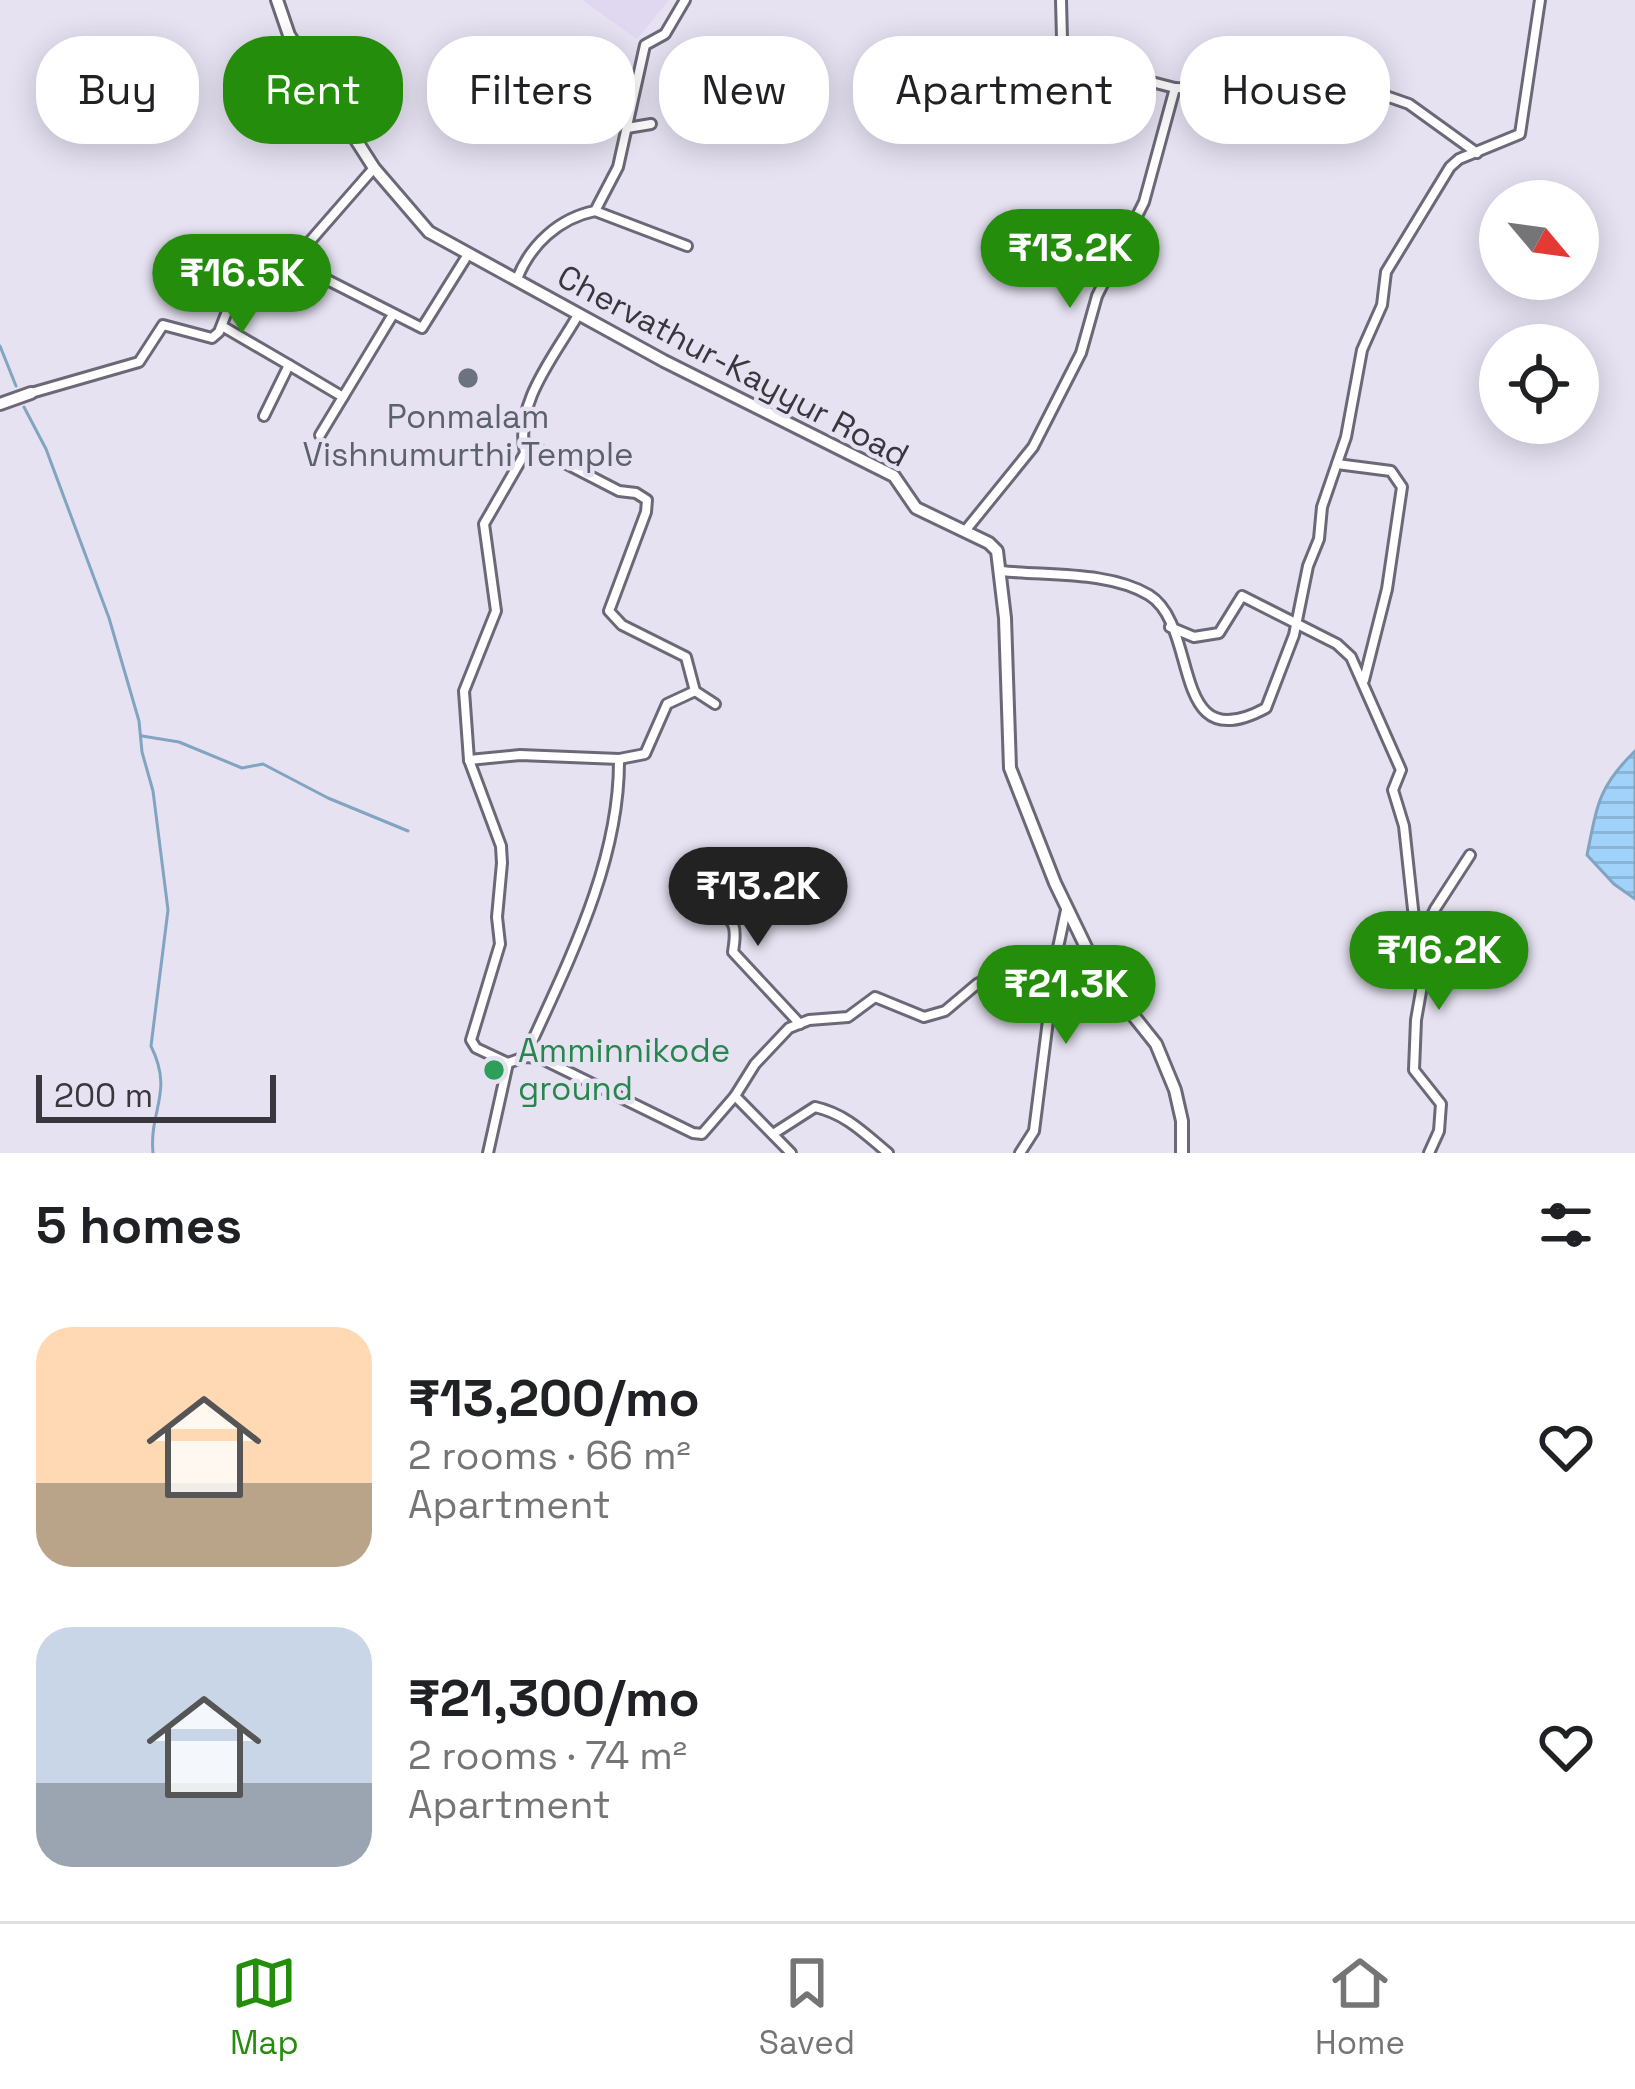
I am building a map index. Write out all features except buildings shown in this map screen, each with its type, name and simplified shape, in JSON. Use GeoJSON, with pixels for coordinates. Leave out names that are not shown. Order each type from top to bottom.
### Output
{"type":"FeatureCollection","features":[{"type":"Feature","properties":{"kind":"main road","name":"Chervathur-Kayyur Road"},"geometry":{"type":"LineString","coordinates":[[277,0],[290,35],[374,168],[429,232],[467,256],[895,476],[916,508],[997,550],[1001,571]]}},
{"type":"Feature","properties":{"kind":"main road"},"geometry":{"type":"LineString","coordinates":[[6,402],[32,393]]}},
{"type":"Feature","properties":{"kind":"main road"},"geometry":{"type":"LineString","coordinates":[[1001,571],[1010,768],[1096,970],[1156,1044],[1175,1090],[1182,1153]]}},
{"type":"Feature","properties":{"kind":"street"},"geometry":{"type":"LineString","coordinates":[[635,91],[645,45],[665,34],[685,0]]}},
{"type":"Feature","properties":{"kind":"street"},"geometry":{"type":"LineString","coordinates":[[1061,0],[1062,39],[1074,56],[1097,68],[1175,88],[1241,90],[1343,81],[1409,104],[1477,153]]}},
{"type":"Feature","properties":{"kind":"street"},"geometry":{"type":"LineString","coordinates":[[1001,571],[1119,580],[1153,597],[1204,709],[1218,721],[1237,723],[1266,707],[1297,624],[1308,566],[1319,539],[1322,507],[1348,425],[1362,350],[1382,305],[1386,272],[1450,167],[1520,134],[1540,0]]}},
{"type":"Feature","properties":{"kind":"street"},"geometry":{"type":"LineString","coordinates":[[964,532],[1033,447],[1081,353],[1097,296],[1144,202],[1175,88]]}},
{"type":"Feature","properties":{"kind":"street"},"geometry":{"type":"LineString","coordinates":[[635,127],[651,124]]}},
{"type":"Feature","properties":{"kind":"street"},"geometry":{"type":"LineString","coordinates":[[595,212],[618,166],[623,144]]}},
{"type":"Feature","properties":{"kind":"street"},"geometry":{"type":"LineString","coordinates":[[292,262],[374,168]]}},
{"type":"Feature","properties":{"kind":"street"},"geometry":{"type":"LineString","coordinates":[[517,279],[524,259],[543,238],[579,214],[595,212],[687,246]]}},
{"type":"Feature","properties":{"kind":"street"},"geometry":{"type":"LineString","coordinates":[[32,393],[139,362],[163,325],[212,338],[260,247],[422,328],[467,256]]}},
{"type":"Feature","properties":{"kind":"street"},"geometry":{"type":"LineString","coordinates":[[578,314],[524,410],[525,453],[484,524],[496,611],[464,691],[469,760],[501,846],[502,862],[497,917],[500,944],[471,1040],[476,1048],[508,1063],[540,1058],[702,1134],[789,1028],[848,1017],[875,997],[924,1017],[945,1011],[977,984],[1011,967],[1055,957]]}},
{"type":"Feature","properties":{"kind":"street"},"geometry":{"type":"LineString","coordinates":[[320,435],[392,316]]}},
{"type":"Feature","properties":{"kind":"street"},"geometry":{"type":"LineString","coordinates":[[222,326],[343,397]]}},
{"type":"Feature","properties":{"kind":"street"},"geometry":{"type":"LineString","coordinates":[[264,416],[289,365]]}},
{"type":"Feature","properties":{"kind":"street"},"geometry":{"type":"LineString","coordinates":[[523,441],[619,491],[647,500],[609,611],[622,625],[686,657],[695,691],[715,704]]}},
{"type":"Feature","properties":{"kind":"street"},"geometry":{"type":"LineString","coordinates":[[1337,464],[1391,471],[1402,487],[1387,589],[1363,681]]}},
{"type":"Feature","properties":{"kind":"street"},"geometry":{"type":"LineString","coordinates":[[1170,627],[1194,637],[1219,633],[1242,596],[1337,644],[1351,657],[1363,681],[1401,770],[1393,790],[1404,826],[1423,980],[1414,1070],[1441,1104],[1439,1131],[1429,1153]]}},
{"type":"Feature","properties":{"kind":"street"},"geometry":{"type":"LineString","coordinates":[[469,760],[520,755],[619,759],[645,754],[667,704],[695,691]]}},
{"type":"Feature","properties":{"kind":"street"},"geometry":{"type":"LineString","coordinates":[[525,1057],[568,961],[602,867],[619,788],[619,759]]}},
{"type":"Feature","properties":{"kind":"street"},"geometry":{"type":"LineString","coordinates":[[1417,946],[1470,856]]}},
{"type":"Feature","properties":{"kind":"street"},"geometry":{"type":"LineString","coordinates":[[706,901],[733,919],[733,952],[800,1024]]}},
{"type":"Feature","properties":{"kind":"street"},"geometry":{"type":"LineString","coordinates":[[1020,1153],[1034,1131],[1055,957],[1067,908]]}},
{"type":"Feature","properties":{"kind":"street"},"geometry":{"type":"LineString","coordinates":[[488,1153],[508,1063]]}},
{"type":"Feature","properties":{"kind":"street"},"geometry":{"type":"LineString","coordinates":[[735,1096],[791,1153]]}},
{"type":"Feature","properties":{"kind":"street"},"geometry":{"type":"LineString","coordinates":[[773,1134],[814,1107],[822,1108],[859,1124],[888,1153]]}},
{"type":"Feature","properties":{"kind":"shaded area"},"geometry":{"type":"Polygon","coordinates":[[[582,0],[669,0],[637,39],[582,0]]]}},
{"type":"Feature","properties":{"kind":"water"},"geometry":{"type":"Polygon","coordinates":[[[1635,751],[1635,899],[1587,855],[1601,798],[1635,751]]]}},
{"type":"Feature","properties":{"kind":"waterway"},"geometry":{"type":"LineString","coordinates":[[0,346],[16,386]]}},
{"type":"Feature","properties":{"kind":"waterway"},"geometry":{"type":"LineString","coordinates":[[24,407],[46,449],[109,618],[139,721],[153,791],[168,910],[151,1046],[161,1089],[153,1153]]}},
{"type":"Feature","properties":{"kind":"waterway"},"geometry":{"type":"LineString","coordinates":[[142,736],[179,742],[242,768],[263,764],[408,831]]}},
{"type":"Feature","properties":{"kind":"place","name":"Ponmalam Vishnumurthi Temple"},"geometry":{"type":"Point","coordinates":[468,378]}},
{"type":"Feature","properties":{"kind":"place","name":"Amminnikode ground"},"geometry":{"type":"Point","coordinates":[494,1070]}}]}
